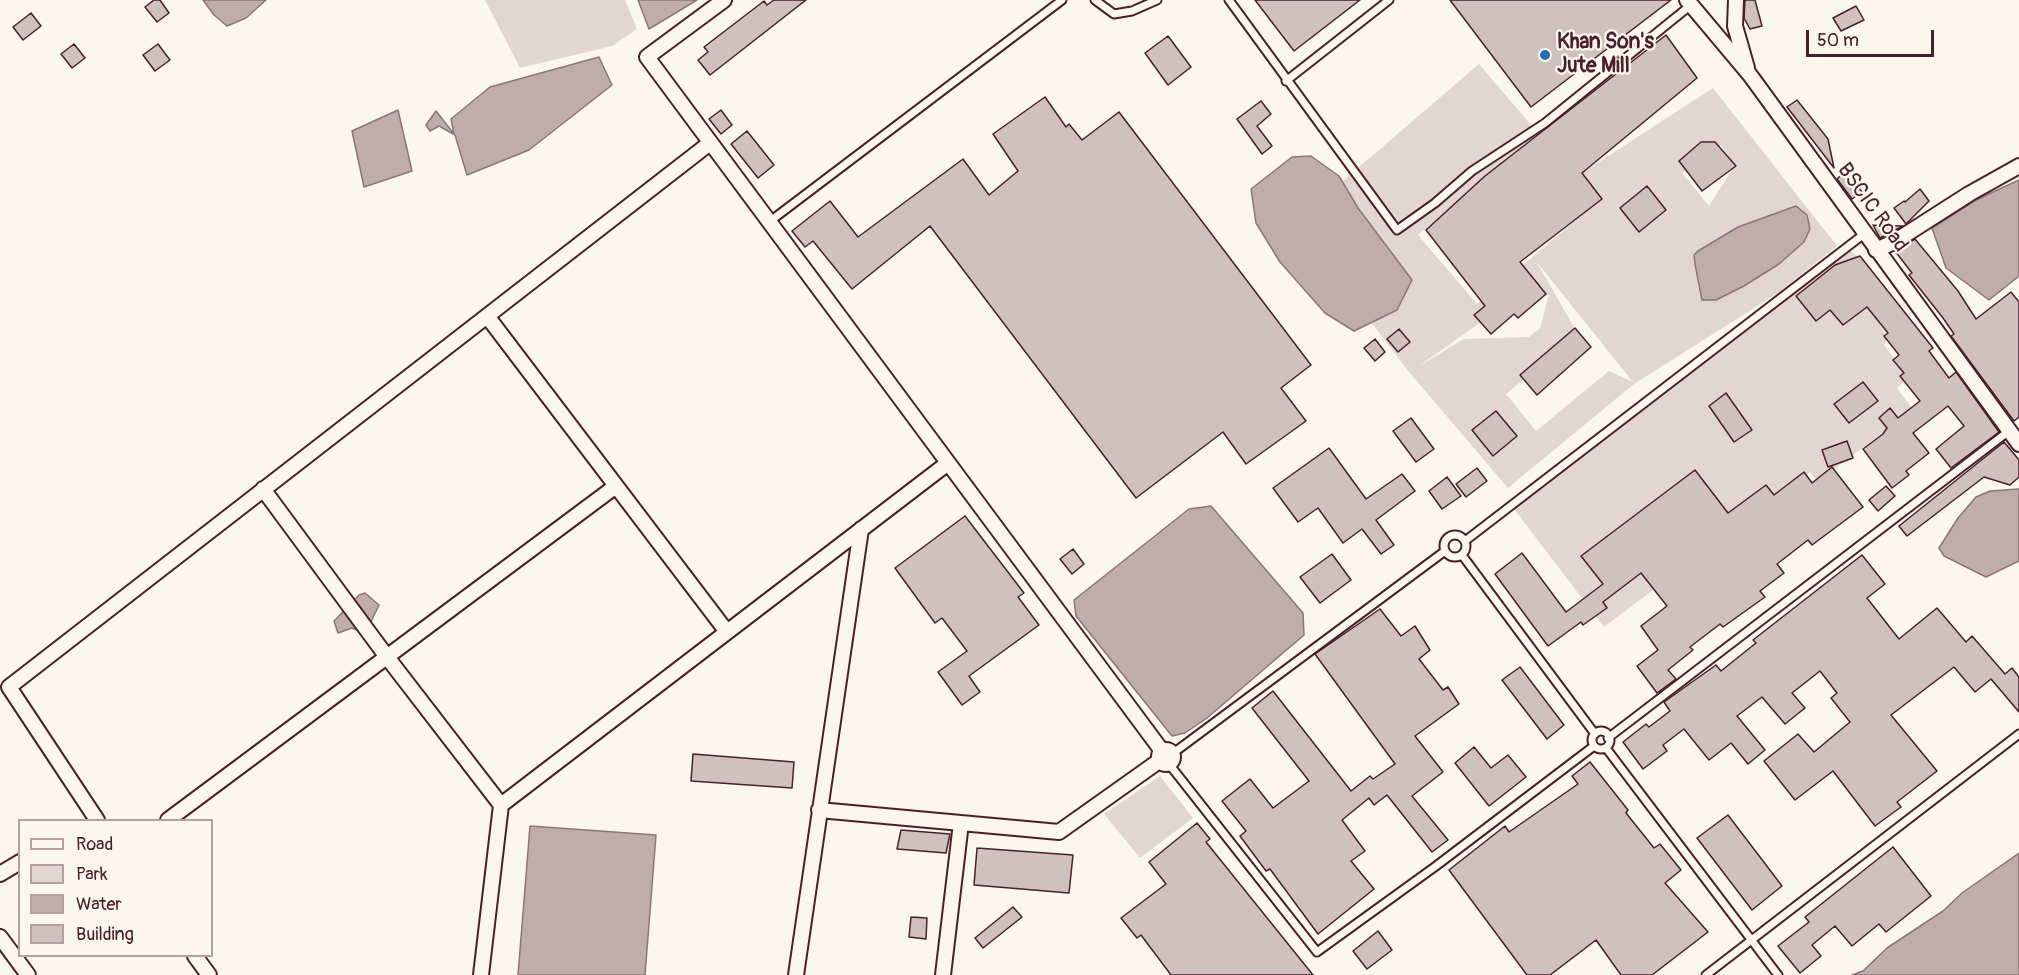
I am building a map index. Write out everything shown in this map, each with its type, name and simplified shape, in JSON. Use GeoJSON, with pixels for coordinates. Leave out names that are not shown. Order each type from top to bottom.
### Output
{"type":"FeatureCollection","features":[{"type":"Feature","properties":{"kind":"street"},"geometry":{"type":"LineString","coordinates":[[724,0],[647,57],[1166,757],[1059,832],[819,810]]}},
{"type":"Feature","properties":{"kind":"street"},"geometry":{"type":"LineString","coordinates":[[1736,0],[1735,26],[1750,75]]}},
{"type":"Feature","properties":{"kind":"street","name":"BSCIC Road"},"geometry":{"type":"LineString","coordinates":[[1689,3],[1750,75],[2019,444]]}},
{"type":"Feature","properties":{"kind":"street"},"geometry":{"type":"LineString","coordinates":[[93,819],[9,687],[710,142]]}},
{"type":"Feature","properties":{"kind":"street"},"geometry":{"type":"LineString","coordinates":[[1876,250],[1894,242],[1969,194],[2019,166]]}},
{"type":"Feature","properties":{"kind":"street"},"geometry":{"type":"LineString","coordinates":[[487,316],[727,632]]}},
{"type":"Feature","properties":{"kind":"street"},"geometry":{"type":"LineString","coordinates":[[501,805],[948,463]]}},
{"type":"Feature","properties":{"kind":"street"},"geometry":{"type":"LineString","coordinates":[[169,819],[616,486]]}},
{"type":"Feature","properties":{"kind":"street"},"geometry":{"type":"LineString","coordinates":[[263,489],[387,657],[501,805],[481,975]]}},
{"type":"Feature","properties":{"kind":"street"},"geometry":{"type":"LineString","coordinates":[[796,975],[861,529]]}},
{"type":"Feature","properties":{"kind":"street"},"geometry":{"type":"LineString","coordinates":[[943,975],[961,823]]}},
{"type":"Feature","properties":{"kind":"street"},"geometry":{"type":"LineString","coordinates":[[0,874],[18,863]]}},
{"type":"Feature","properties":{"kind":"street"},"geometry":{"type":"LineString","coordinates":[[0,937],[28,975]]}},
{"type":"Feature","properties":{"kind":"street"},"geometry":{"type":"LineString","coordinates":[[196,957],[209,975]]}},
{"type":"Feature","properties":{"kind":"lane"},"geometry":{"type":"LineString","coordinates":[[769,222],[1062,0]]}},
{"type":"Feature","properties":{"kind":"lane"},"geometry":{"type":"LineString","coordinates":[[1095,0],[1114,14],[1132,11],[1157,0]]}},
{"type":"Feature","properties":{"kind":"lane"},"geometry":{"type":"LineString","coordinates":[[1230,0],[1286,81],[1397,230],[1435,203],[1472,171],[1545,123],[1689,3]]}},
{"type":"Feature","properties":{"kind":"lane"},"geometry":{"type":"LineString","coordinates":[[1286,81],[1389,0]]}},
{"type":"Feature","properties":{"kind":"lane"},"geometry":{"type":"LineString","coordinates":[[1465,541],[1864,234]]}},
{"type":"Feature","properties":{"kind":"lane"},"geometry":{"type":"LineString","coordinates":[[1608,738],[2009,431]]}},
{"type":"Feature","properties":{"kind":"lane"},"geometry":{"type":"LineString","coordinates":[[1465,541],[1457,535],[1448,538],[1445,551],[1166,757],[1317,952],[1436,866],[1594,746],[1606,748],[1778,975]]}},
{"type":"Feature","properties":{"kind":"lane"},"geometry":{"type":"LineString","coordinates":[[1445,551],[1452,557],[1462,555],[1465,551],[1465,541]]}},
{"type":"Feature","properties":{"kind":"lane"},"geometry":{"type":"LineString","coordinates":[[1462,555],[1594,734]]}},
{"type":"Feature","properties":{"kind":"lane"},"geometry":{"type":"LineString","coordinates":[[1594,734],[1606,734],[1610,744],[1606,748]]}},
{"type":"Feature","properties":{"kind":"lane"},"geometry":{"type":"LineString","coordinates":[[1594,734],[1592,739],[1594,746]]}},
{"type":"Feature","properties":{"kind":"lane"},"geometry":{"type":"LineString","coordinates":[[1706,975],[2019,734]]}},
{"type":"Feature","properties":{"kind":"green space"},"geometry":{"type":"Polygon","coordinates":[[[485,0],[625,0],[637,29],[612,46],[520,68],[485,0]]]}},
{"type":"Feature","properties":{"kind":"green space"},"geometry":{"type":"Polygon","coordinates":[[[1479,64],[1538,133],[1418,235],[1477,304],[1601,199],[1582,173],[1713,88],[1837,246],[1778,293],[1634,384],[1508,488],[1409,372],[1295,222],[1479,64]],[[1721,145],[1682,173],[1709,206],[1735,165],[1721,145]],[[1536,261],[1578,334],[1506,394],[1536,431],[1609,371],[1633,382],[1536,261]],[[1549,295],[1502,307],[1419,366],[1464,339],[1529,337],[1540,328],[1549,295]]]}},
{"type":"Feature","properties":{"kind":"green space"},"geometry":{"type":"Polygon","coordinates":[[[1849,250],[1867,263],[1885,290],[1880,325],[1888,337],[1884,345],[1909,378],[1897,388],[1913,410],[1817,482],[1810,472],[1604,627],[1511,505],[1849,250]]]}},
{"type":"Feature","properties":{"kind":"green space"},"geometry":{"type":"Polygon","coordinates":[[[1160,776],[1193,818],[1140,858],[1104,814],[1160,776]]]}},
{"type":"Feature","properties":{"kind":"water"},"geometry":{"type":"Polygon","coordinates":[[[203,0],[266,0],[246,18],[227,26],[214,15],[203,0]]]}},
{"type":"Feature","properties":{"kind":"water"},"geometry":{"type":"Polygon","coordinates":[[[638,0],[697,0],[649,29],[638,0]]]}},
{"type":"Feature","properties":{"kind":"water"},"geometry":{"type":"Polygon","coordinates":[[[599,57],[612,85],[529,150],[467,175],[455,135],[439,126],[430,131],[426,125],[436,111],[454,134],[451,119],[490,87],[599,57]]]}},
{"type":"Feature","properties":{"kind":"water"},"geometry":{"type":"Polygon","coordinates":[[[398,110],[412,171],[364,187],[352,131],[398,110]]]}},
{"type":"Feature","properties":{"kind":"water"},"geometry":{"type":"Polygon","coordinates":[[[1311,156],[1339,176],[1358,208],[1412,280],[1397,310],[1354,331],[1325,313],[1280,262],[1256,223],[1251,189],[1292,157],[1311,156]]]}},
{"type":"Feature","properties":{"kind":"water"},"geometry":{"type":"Polygon","coordinates":[[[2019,180],[2019,276],[1989,300],[1946,268],[1932,228],[1976,200],[2019,180]]]}},
{"type":"Feature","properties":{"kind":"water"},"geometry":{"type":"Polygon","coordinates":[[[1796,206],[1807,215],[1810,229],[1804,242],[1779,264],[1744,286],[1716,300],[1702,300],[1694,255],[1698,251],[1738,227],[1796,206]]]}},
{"type":"Feature","properties":{"kind":"water"},"geometry":{"type":"Polygon","coordinates":[[[2019,489],[2019,561],[1986,577],[1944,556],[1939,548],[1958,518],[1976,497],[1990,491],[2019,489]]]}},
{"type":"Feature","properties":{"kind":"water"},"geometry":{"type":"Polygon","coordinates":[[[1211,506],[1303,613],[1304,635],[1207,718],[1185,733],[1172,736],[1076,616],[1074,600],[1189,509],[1211,506]]]}},
{"type":"Feature","properties":{"kind":"water"},"geometry":{"type":"Polygon","coordinates":[[[365,593],[379,605],[365,634],[352,628],[338,633],[334,621],[359,595],[365,593]]]}},
{"type":"Feature","properties":{"kind":"water"},"geometry":{"type":"Polygon","coordinates":[[[530,826],[656,835],[645,975],[518,975],[530,826]]]}},
{"type":"Feature","properties":{"kind":"water"},"geometry":{"type":"Polygon","coordinates":[[[2019,853],[2019,975],[1852,975],[1863,971],[1887,948],[1943,911],[1962,893],[2019,853]]]}},
{"type":"Feature","properties":{"kind":"building"},"geometry":{"type":"Polygon","coordinates":[[[154,0],[160,0],[169,13],[157,22],[145,7],[154,0]]]}},
{"type":"Feature","properties":{"kind":"building"},"geometry":{"type":"Polygon","coordinates":[[[774,0],[806,0],[710,75],[698,60],[708,52],[704,47],[764,1],[767,5],[774,0]]]}},
{"type":"Feature","properties":{"kind":"building"},"geometry":{"type":"Polygon","coordinates":[[[1255,0],[1360,0],[1294,51],[1255,0]]]}},
{"type":"Feature","properties":{"kind":"building","name":"Khan Son's Jute Mill"},"geometry":{"type":"Polygon","coordinates":[[[1450,0],[1671,0],[1531,107],[1450,0]]]}},
{"type":"Feature","properties":{"kind":"building"},"geometry":{"type":"Polygon","coordinates":[[[1745,0],[1755,0],[1762,26],[1750,29],[1744,18],[1745,0]]]}},
{"type":"Feature","properties":{"kind":"building"},"geometry":{"type":"Polygon","coordinates":[[[1856,6],[1864,20],[1841,31],[1833,18],[1856,6]]]}},
{"type":"Feature","properties":{"kind":"building"},"geometry":{"type":"Polygon","coordinates":[[[31,13],[41,26],[23,40],[13,27],[31,13]]]}},
{"type":"Feature","properties":{"kind":"building"},"geometry":{"type":"Polygon","coordinates":[[[1666,35],[1697,78],[1582,173],[1602,199],[1520,262],[1546,294],[1518,318],[1514,314],[1491,334],[1474,315],[1485,306],[1426,230],[1485,176],[1666,35]]]}},
{"type":"Feature","properties":{"kind":"building"},"geometry":{"type":"Polygon","coordinates":[[[1168,36],[1191,67],[1168,85],[1145,53],[1168,36]]]}},
{"type":"Feature","properties":{"kind":"building"},"geometry":{"type":"Polygon","coordinates":[[[74,44],[85,58],[72,68],[61,54],[74,44]]]}},
{"type":"Feature","properties":{"kind":"building"},"geometry":{"type":"Polygon","coordinates":[[[158,44],[170,60],[155,71],[143,55],[158,44]]]}},
{"type":"Feature","properties":{"kind":"building"},"geometry":{"type":"Polygon","coordinates":[[[1045,97],[1066,127],[1069,124],[1082,140],[1119,112],[1311,365],[1281,388],[1306,421],[1246,464],[1223,432],[1136,498],[930,226],[852,289],[813,241],[805,247],[792,231],[830,201],[858,237],[963,159],[989,195],[1018,171],[993,134],[1045,97]]]}},
{"type":"Feature","properties":{"kind":"building"},"geometry":{"type":"Polygon","coordinates":[[[1797,100],[1828,139],[1834,168],[1787,107],[1797,100]]]}},
{"type":"Feature","properties":{"kind":"building"},"geometry":{"type":"Polygon","coordinates":[[[1261,101],[1271,114],[1257,126],[1272,146],[1262,154],[1237,119],[1261,101]]]}},
{"type":"Feature","properties":{"kind":"building"},"geometry":{"type":"Polygon","coordinates":[[[721,110],[732,125],[721,134],[709,119],[721,110]]]}},
{"type":"Feature","properties":{"kind":"building"},"geometry":{"type":"Polygon","coordinates":[[[747,131],[774,165],[758,178],[731,144],[747,131]]]}},
{"type":"Feature","properties":{"kind":"building"},"geometry":{"type":"Polygon","coordinates":[[[1701,142],[1715,142],[1736,166],[1702,191],[1679,161],[1701,142]]]}},
{"type":"Feature","properties":{"kind":"building"},"geometry":{"type":"Polygon","coordinates":[[[1846,171],[1862,192],[1852,199],[1837,179],[1846,171]]]}},
{"type":"Feature","properties":{"kind":"building"},"geometry":{"type":"Polygon","coordinates":[[[1647,186],[1666,210],[1639,232],[1620,208],[1647,186]]]}},
{"type":"Feature","properties":{"kind":"building"},"geometry":{"type":"Polygon","coordinates":[[[1920,189],[1929,201],[1906,224],[1894,208],[1920,189]]]}},
{"type":"Feature","properties":{"kind":"building"},"geometry":{"type":"Polygon","coordinates":[[[1873,225],[1903,226],[1880,238],[1873,225]]]}},
{"type":"Feature","properties":{"kind":"building"},"geometry":{"type":"Polygon","coordinates":[[[1915,239],[1958,291],[1976,319],[2011,292],[2019,302],[2019,417],[2014,421],[1951,336],[1954,334],[1909,275],[1912,273],[1895,251],[1915,239]]]}},
{"type":"Feature","properties":{"kind":"building"},"geometry":{"type":"Polygon","coordinates":[[[1860,256],[1933,348],[1929,351],[1949,378],[1956,372],[1999,432],[1951,468],[1936,449],[1964,426],[1948,406],[1913,433],[1929,453],[1906,471],[1909,475],[1892,488],[1863,449],[1883,434],[1887,428],[1879,418],[1890,408],[1898,418],[1920,401],[1900,376],[1904,373],[1893,360],[1899,355],[1884,336],[1888,333],[1867,307],[1843,325],[1830,310],[1816,321],[1796,296],[1835,265],[1860,256]]]}},
{"type":"Feature","properties":{"kind":"building"},"geometry":{"type":"Polygon","coordinates":[[[1575,328],[1591,347],[1537,395],[1520,375],[1575,328]]]}},
{"type":"Feature","properties":{"kind":"building"},"geometry":{"type":"Polygon","coordinates":[[[1399,329],[1410,342],[1398,352],[1387,339],[1399,329]]]}},
{"type":"Feature","properties":{"kind":"building"},"geometry":{"type":"Polygon","coordinates":[[[1375,339],[1385,352],[1375,361],[1364,348],[1375,339]]]}},
{"type":"Feature","properties":{"kind":"building"},"geometry":{"type":"Polygon","coordinates":[[[1863,382],[1878,401],[1849,423],[1834,404],[1863,382]]]}},
{"type":"Feature","properties":{"kind":"building"},"geometry":{"type":"Polygon","coordinates":[[[1726,393],[1752,430],[1734,442],[1709,406],[1726,393]]]}},
{"type":"Feature","properties":{"kind":"building"},"geometry":{"type":"Polygon","coordinates":[[[1496,411],[1517,436],[1493,456],[1472,430],[1496,411]]]}},
{"type":"Feature","properties":{"kind":"building"},"geometry":{"type":"Polygon","coordinates":[[[1411,418],[1434,449],[1416,462],[1393,431],[1411,418]]]}},
{"type":"Feature","properties":{"kind":"building"},"geometry":{"type":"Polygon","coordinates":[[[1847,441],[1853,458],[1828,467],[1822,450],[1847,441]]]}},
{"type":"Feature","properties":{"kind":"building"},"geometry":{"type":"Polygon","coordinates":[[[2004,442],[2019,460],[2019,477],[2010,485],[1984,477],[1907,536],[1899,526],[2004,442]]]}},
{"type":"Feature","properties":{"kind":"building"},"geometry":{"type":"Polygon","coordinates":[[[1329,448],[1366,499],[1402,474],[1415,491],[1376,520],[1394,545],[1381,554],[1362,529],[1343,543],[1318,508],[1298,522],[1273,488],[1329,448]]]}},
{"type":"Feature","properties":{"kind":"building"},"geometry":{"type":"Polygon","coordinates":[[[1832,467],[1863,507],[1812,545],[1808,540],[1777,564],[1784,573],[1760,591],[1765,597],[1723,627],[1720,624],[1690,647],[1693,650],[1668,670],[1676,679],[1657,693],[1637,666],[1658,650],[1641,626],[1667,606],[1641,573],[1603,602],[1607,608],[1583,625],[1581,622],[1548,646],[1495,574],[1522,553],[1566,612],[1603,584],[1581,556],[1695,470],[1728,513],[1766,485],[1774,495],[1804,472],[1812,483],[1832,467]]]}},
{"type":"Feature","properties":{"kind":"building"},"geometry":{"type":"Polygon","coordinates":[[[1477,468],[1487,481],[1466,497],[1456,484],[1477,468]]]}},
{"type":"Feature","properties":{"kind":"building"},"geometry":{"type":"Polygon","coordinates":[[[1447,477],[1461,496],[1442,509],[1429,491],[1447,477]]]}},
{"type":"Feature","properties":{"kind":"building"},"geometry":{"type":"Polygon","coordinates":[[[1886,486],[1895,496],[1878,511],[1869,500],[1886,486]]]}},
{"type":"Feature","properties":{"kind":"building"},"geometry":{"type":"Polygon","coordinates":[[[965,516],[1024,593],[1018,597],[1039,625],[969,676],[980,692],[962,705],[938,672],[967,651],[942,618],[935,623],[895,568],[965,516]]]}},
{"type":"Feature","properties":{"kind":"building"},"geometry":{"type":"Polygon","coordinates":[[[1073,549],[1084,564],[1072,574],[1060,559],[1073,549]]]}},
{"type":"Feature","properties":{"kind":"building"},"geometry":{"type":"Polygon","coordinates":[[[1332,554],[1351,580],[1320,603],[1300,577],[1332,554]]]}},
{"type":"Feature","properties":{"kind":"building"},"geometry":{"type":"Polygon","coordinates":[[[1862,555],[1885,584],[1867,598],[1899,639],[1937,608],[1966,642],[1972,636],[2005,674],[2012,668],[2019,677],[2019,712],[1991,679],[1975,692],[1954,667],[1891,715],[1937,771],[1897,802],[1901,807],[1875,826],[1833,771],[1795,800],[1764,761],[1798,734],[1814,752],[1850,722],[1831,698],[1837,693],[1820,671],[1792,693],[1805,708],[1785,724],[1762,697],[1737,716],[1765,750],[1748,764],[1731,743],[1709,760],[1684,729],[1663,745],[1667,751],[1643,769],[1623,742],[1646,724],[1649,727],[1670,711],[1664,702],[1716,665],[1721,671],[1756,643],[1753,640],[1862,555]]]}},
{"type":"Feature","properties":{"kind":"building"},"geometry":{"type":"Polygon","coordinates":[[[1380,609],[1401,636],[1415,626],[1430,650],[1419,659],[1443,690],[1448,687],[1459,704],[1415,736],[1443,772],[1412,796],[1448,840],[1432,852],[1387,795],[1374,805],[1369,798],[1342,820],[1365,851],[1351,861],[1374,889],[1318,934],[1270,869],[1266,871],[1240,836],[1246,831],[1222,801],[1250,779],[1273,808],[1309,781],[1252,708],[1273,691],[1351,791],[1370,776],[1373,779],[1395,764],[1315,654],[1380,609]]]}},
{"type":"Feature","properties":{"kind":"building"},"geometry":{"type":"Polygon","coordinates":[[[1520,667],[1564,725],[1547,739],[1502,680],[1520,667]]]}},
{"type":"Feature","properties":{"kind":"building"},"geometry":{"type":"Polygon","coordinates":[[[1474,747],[1491,768],[1508,755],[1526,777],[1489,806],[1455,763],[1474,747]]]}},
{"type":"Feature","properties":{"kind":"building"},"geometry":{"type":"Polygon","coordinates":[[[693,754],[794,762],[792,788],[691,781],[693,754]]]}},
{"type":"Feature","properties":{"kind":"building"},"geometry":{"type":"Polygon","coordinates":[[[1590,762],[1628,810],[1626,813],[1654,848],[1660,844],[1681,870],[1665,883],[1708,932],[1652,975],[1621,975],[1596,940],[1550,975],[1527,975],[1449,870],[1505,826],[1509,832],[1578,784],[1572,776],[1590,762]]]}},
{"type":"Feature","properties":{"kind":"building"},"geometry":{"type":"Polygon","coordinates":[[[1728,815],[1782,886],[1752,910],[1697,838],[1728,815]]]}},
{"type":"Feature","properties":{"kind":"building"},"geometry":{"type":"Polygon","coordinates":[[[1197,823],[1210,839],[1206,842],[1313,975],[1171,975],[1141,935],[1137,938],[1121,918],[1166,884],[1149,862],[1197,823]]]}},
{"type":"Feature","properties":{"kind":"building"},"geometry":{"type":"Polygon","coordinates":[[[901,830],[950,834],[946,853],[897,849],[901,830]]]}},
{"type":"Feature","properties":{"kind":"building"},"geometry":{"type":"Polygon","coordinates":[[[1893,847],[1931,896],[1886,932],[1879,924],[1852,946],[1835,926],[1812,945],[1821,956],[1800,973],[1778,946],[1809,922],[1805,917],[1893,847]]]}},
{"type":"Feature","properties":{"kind":"building"},"geometry":{"type":"Polygon","coordinates":[[[977,848],[1073,855],[1069,893],[974,885],[977,848]]]}},
{"type":"Feature","properties":{"kind":"building"},"geometry":{"type":"Polygon","coordinates":[[[1013,907],[1022,917],[983,948],[975,938],[1013,907]]]}},
{"type":"Feature","properties":{"kind":"building"},"geometry":{"type":"Polygon","coordinates":[[[911,917],[927,918],[926,939],[909,937],[911,917]]]}},
{"type":"Feature","properties":{"kind":"building"},"geometry":{"type":"Polygon","coordinates":[[[1378,931],[1392,950],[1367,969],[1353,951],[1378,931]]]}},
{"type":"Feature","properties":{"kind":"place","name":"Khan Son's Jute Mill"},"geometry":{"type":"Point","coordinates":[1545,55]}}]}
